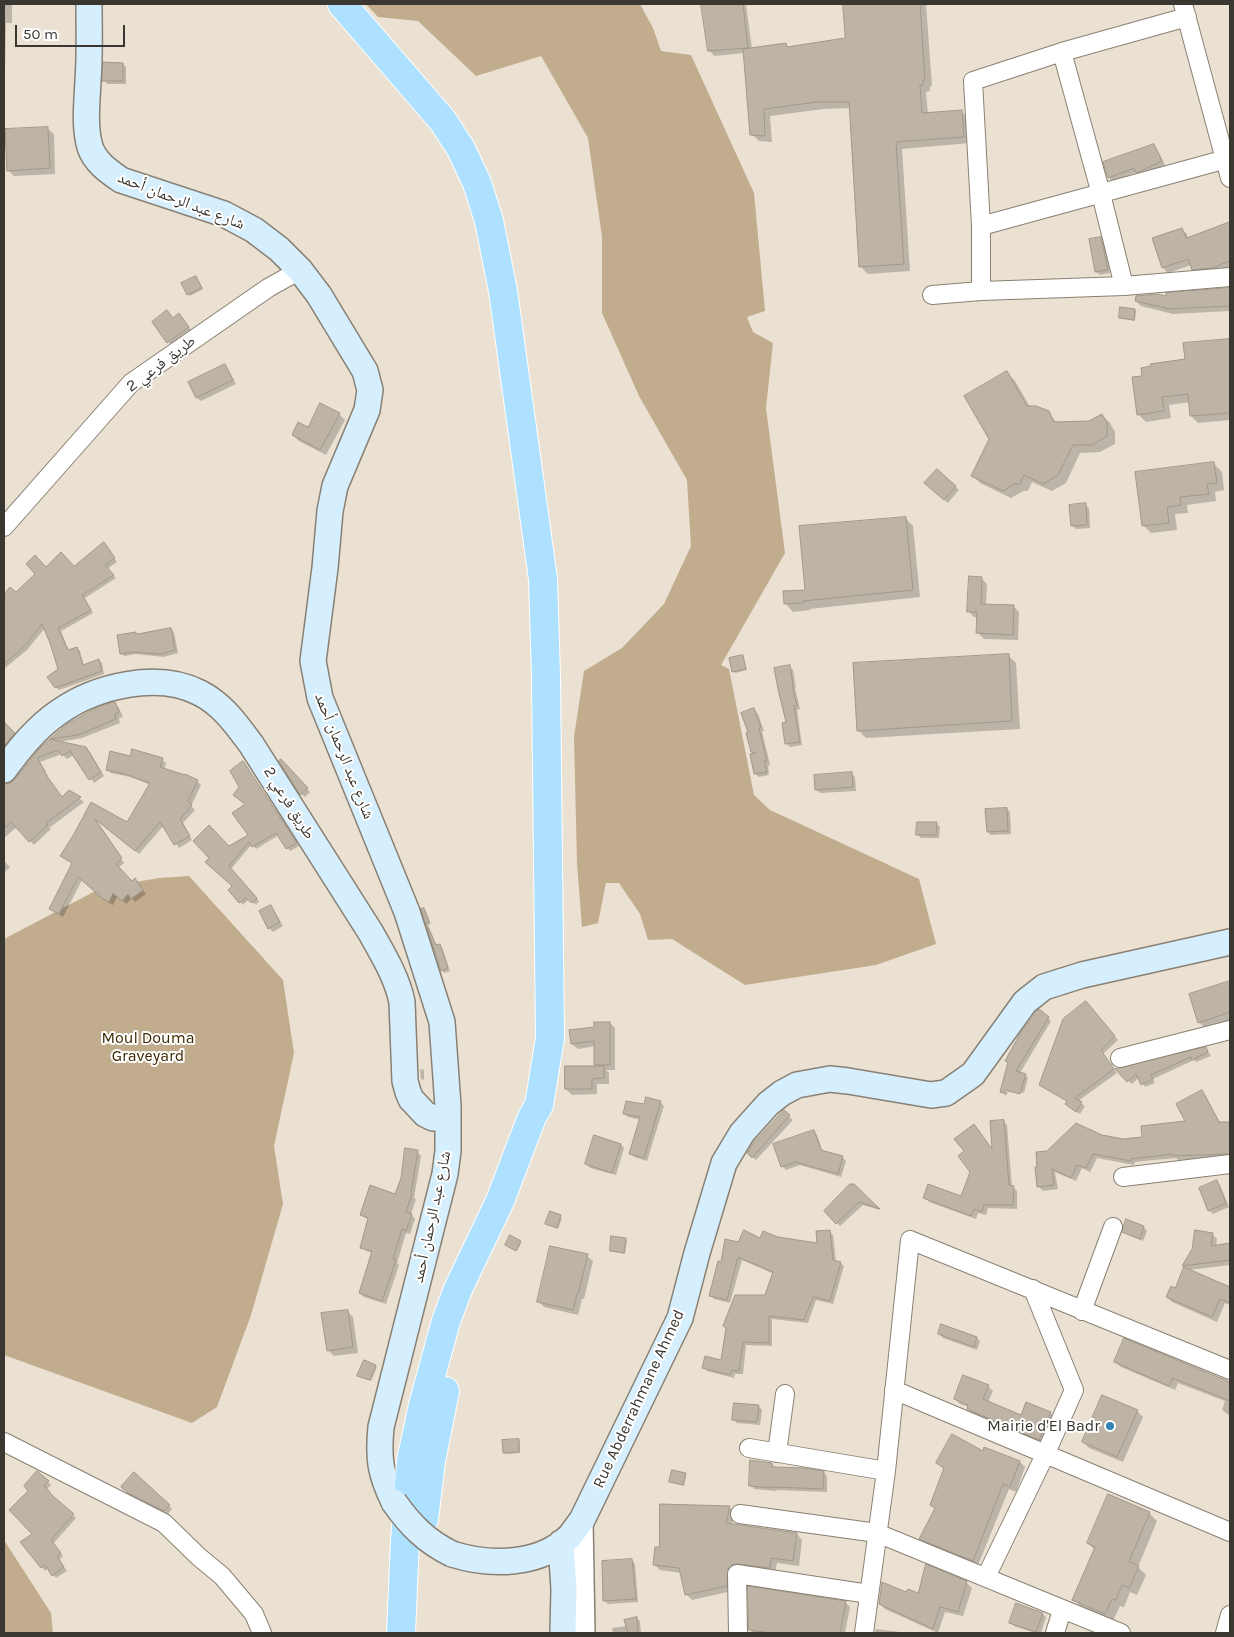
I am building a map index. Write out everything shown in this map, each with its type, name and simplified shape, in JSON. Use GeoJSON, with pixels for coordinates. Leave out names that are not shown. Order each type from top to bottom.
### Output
{"type":"FeatureCollection","features":[{"type":"Feature","properties":{"kind":"main road","name":"شارع عبد الرحمان أحمد"},"geometry":{"type":"LineString","coordinates":[[89,4],[90,50],[87,129],[90,148],[98,161],[108,172],[121,180],[216,212],[254,230],[279,249],[300,270],[318,295],[365,371],[370,390],[367,410],[336,486],[330,511],[325,568],[312,661],[316,684],[332,731],[407,912],[437,1004],[444,1042],[448,1117],[448,1151],[445,1174],[381,1426],[379,1449],[381,1468],[394,1502],[414,1528],[440,1548],[452,1554]]}},
{"type":"Feature","properties":{"kind":"main road"},"geometry":{"type":"LineString","coordinates":[[342,4],[438,115],[461,149],[477,183],[489,221],[502,292],[543,579],[547,706],[550,1038],[539,1105],[541,1122],[531,1158],[472,1302],[454,1355],[432,1461],[419,1552],[417,1633]]}},
{"type":"Feature","properties":{"kind":"main road","name":"طريق فرعي 2"},"geometry":{"type":"LineString","coordinates":[[4,770],[22,745],[40,727],[60,712],[85,698],[109,689],[145,682],[169,683],[185,686],[212,700],[234,721],[250,744],[371,933],[400,990],[405,1081],[411,1099],[425,1114],[433,1118],[448,1117]]}},
{"type":"Feature","properties":{"kind":"main road","name":"Rue Abderrahmane Ahmed"},"geometry":{"type":"LineString","coordinates":[[452,1554],[485,1561],[517,1560],[534,1557],[547,1552],[561,1543],[582,1520],[680,1318],[724,1163],[742,1133],[768,1104],[782,1093],[797,1085],[830,1079],[932,1095],[946,1093],[973,1074],[1025,1002],[1044,987],[1082,975],[1230,942]]}},
{"type":"Feature","properties":{"kind":"main road"},"geometry":{"type":"LineString","coordinates":[[401,1633],[411,1461],[423,1405],[446,1321],[458,1289],[500,1201],[532,1117],[539,1105]]}},
{"type":"Feature","properties":{"kind":"main road"},"geometry":{"type":"LineString","coordinates":[[561,1543],[564,1589],[563,1633]]}},
{"type":"Feature","properties":{"kind":"street"},"geometry":{"type":"LineString","coordinates":[[981,290],[981,226],[973,81],[1185,11],[1227,159],[1230,178]]}},
{"type":"Feature","properties":{"kind":"street"},"geometry":{"type":"LineString","coordinates":[[1062,52],[1124,286]]}},
{"type":"Feature","properties":{"kind":"street"},"geometry":{"type":"LineString","coordinates":[[981,226],[1227,159]]}},
{"type":"Feature","properties":{"kind":"street","name":"طريق فرعي 2"},"geometry":{"type":"LineString","coordinates":[[4,527],[131,383],[268,288],[300,270]]}},
{"type":"Feature","properties":{"kind":"street"},"geometry":{"type":"LineString","coordinates":[[932,295],[981,290],[1124,286],[1230,277]]}},
{"type":"Feature","properties":{"kind":"street"},"geometry":{"type":"LineString","coordinates":[[1120,1058],[1230,1030]]}},
{"type":"Feature","properties":{"kind":"street"},"geometry":{"type":"LineString","coordinates":[[1123,1177],[1230,1164]]}},
{"type":"Feature","properties":{"kind":"street"},"geometry":{"type":"LineString","coordinates":[[1082,1311],[1113,1227]]}},
{"type":"Feature","properties":{"kind":"street"},"geometry":{"type":"LineString","coordinates":[[864,1633],[886,1471],[910,1240],[1230,1370]]}},
{"type":"Feature","properties":{"kind":"street"},"geometry":{"type":"LineString","coordinates":[[986,1577],[1074,1390],[1033,1289]]}},
{"type":"Feature","properties":{"kind":"street"},"geometry":{"type":"LineString","coordinates":[[894,1390],[1230,1532]]}},
{"type":"Feature","properties":{"kind":"street"},"geometry":{"type":"LineString","coordinates":[[777,1453],[785,1394]]}},
{"type":"Feature","properties":{"kind":"street"},"geometry":{"type":"LineString","coordinates":[[4,1442],[164,1523],[222,1576],[254,1614],[262,1633]]}},
{"type":"Feature","properties":{"kind":"street"},"geometry":{"type":"LineString","coordinates":[[748,1448],[886,1471]]}},
{"type":"Feature","properties":{"kind":"street"},"geometry":{"type":"LineString","coordinates":[[740,1514],[877,1533],[1121,1633]]}},
{"type":"Feature","properties":{"kind":"street"},"geometry":{"type":"LineString","coordinates":[[582,1520],[584,1633]]}},
{"type":"Feature","properties":{"kind":"street"},"geometry":{"type":"LineString","coordinates":[[738,1633],[737,1574],[869,1594]]}},
{"type":"Feature","properties":{"kind":"street"},"geometry":{"type":"LineString","coordinates":[[1055,1633],[1062,1610]]}},
{"type":"Feature","properties":{"kind":"street"},"geometry":{"type":"LineString","coordinates":[[1225,1633],[1230,1615]]}},
{"type":"Feature","properties":{"kind":"green space"},"geometry":{"type":"Polygon","coordinates":[[[366,4],[640,4],[653,28],[661,51],[691,55],[754,193],[765,311],[747,317],[753,332],[773,343],[766,408],[785,553],[721,665],[729,669],[754,795],[770,810],[919,879],[936,944],[876,965],[745,985],[672,939],[648,940],[640,914],[619,883],[606,883],[598,923],[582,927],[577,864],[574,737],[584,671],[622,648],[664,604],[691,546],[687,480],[639,396],[602,313],[602,237],[588,138],[541,56],[476,76],[418,21],[378,17],[366,4]]]}},
{"type":"Feature","properties":{"kind":"green space","name":"Moul Douma Graveyard"},"geometry":{"type":"Polygon","coordinates":[[[189,876],[283,980],[294,1053],[274,1146],[283,1204],[251,1315],[217,1407],[192,1423],[4,1355],[4,939],[101,888],[159,878],[189,876]]]}},
{"type":"Feature","properties":{"kind":"green space"},"geometry":{"type":"Polygon","coordinates":[[[4,1540],[51,1613],[53,1633],[4,1633],[4,1540]]]}},
{"type":"Feature","properties":{"kind":"building"},"geometry":{"type":"Polygon","coordinates":[[[701,4],[743,4],[748,48],[708,51],[701,4]]]}},
{"type":"Feature","properties":{"kind":"building"},"geometry":{"type":"Polygon","coordinates":[[[843,4],[920,4],[925,80],[923,80],[923,85],[920,85],[922,113],[962,110],[964,137],[896,142],[904,264],[859,267],[849,102],[817,102],[764,109],[765,136],[750,135],[743,49],[786,43],[787,47],[845,38],[843,4]]]}},
{"type":"Feature","properties":{"kind":"building"},"geometry":{"type":"Polygon","coordinates":[[[103,62],[123,63],[123,81],[102,81],[103,62]]]}},
{"type":"Feature","properties":{"kind":"building"},"geometry":{"type":"Polygon","coordinates":[[[48,127],[50,168],[7,171],[5,129],[48,127]]]}},
{"type":"Feature","properties":{"kind":"building"},"geometry":{"type":"Polygon","coordinates":[[[1154,144],[1162,161],[1136,173],[1134,168],[1108,178],[1103,162],[1154,144]]]}},
{"type":"Feature","properties":{"kind":"building"},"geometry":{"type":"Polygon","coordinates":[[[1230,222],[1230,261],[1212,268],[1192,270],[1188,259],[1162,268],[1152,238],[1182,228],[1186,238],[1230,222]]]}},
{"type":"Feature","properties":{"kind":"building"},"geometry":{"type":"Polygon","coordinates":[[[1101,237],[1108,270],[1095,272],[1089,239],[1101,237]]]}},
{"type":"Feature","properties":{"kind":"building"},"geometry":{"type":"Polygon","coordinates":[[[196,276],[202,288],[187,295],[181,283],[196,276]]]}},
{"type":"Feature","properties":{"kind":"building"},"geometry":{"type":"Polygon","coordinates":[[[1230,288],[1230,306],[1166,309],[1135,301],[1136,296],[1157,294],[1166,296],[1166,293],[1230,288]]]}},
{"type":"Feature","properties":{"kind":"building"},"geometry":{"type":"Polygon","coordinates":[[[1120,307],[1135,309],[1134,320],[1119,318],[1120,307]]]}},
{"type":"Feature","properties":{"kind":"building"},"geometry":{"type":"Polygon","coordinates":[[[167,310],[173,318],[179,313],[189,327],[167,343],[152,322],[167,310]]]}},
{"type":"Feature","properties":{"kind":"building"},"geometry":{"type":"Polygon","coordinates":[[[1230,339],[1230,413],[1190,416],[1188,394],[1162,397],[1164,411],[1137,415],[1132,377],[1142,376],[1141,368],[1151,366],[1150,364],[1185,359],[1183,343],[1230,339]]]}},
{"type":"Feature","properties":{"kind":"building"},"geometry":{"type":"Polygon","coordinates":[[[225,364],[233,380],[196,398],[188,382],[225,364]]]}},
{"type":"Feature","properties":{"kind":"building"},"geometry":{"type":"Polygon","coordinates":[[[1007,371],[1027,406],[1036,406],[1049,411],[1054,422],[1089,421],[1102,414],[1107,423],[1107,436],[1092,445],[1073,445],[1058,475],[1043,484],[1024,475],[1020,484],[1014,484],[1003,491],[971,476],[989,439],[964,396],[1007,371]]]}},
{"type":"Feature","properties":{"kind":"building"},"geometry":{"type":"Polygon","coordinates":[[[320,403],[340,413],[320,450],[292,435],[298,422],[308,427],[320,403]]]}},
{"type":"Feature","properties":{"kind":"building"},"geometry":{"type":"Polygon","coordinates":[[[1214,462],[1217,483],[1207,484],[1209,494],[1180,497],[1181,505],[1167,507],[1169,523],[1142,526],[1135,472],[1214,462]]]}},
{"type":"Feature","properties":{"kind":"building"},"geometry":{"type":"Polygon","coordinates":[[[937,469],[956,486],[944,500],[924,483],[937,469]]]}},
{"type":"Feature","properties":{"kind":"building"},"geometry":{"type":"Polygon","coordinates":[[[1086,503],[1087,525],[1071,526],[1069,505],[1086,503]]]}},
{"type":"Feature","properties":{"kind":"building"},"geometry":{"type":"Polygon","coordinates":[[[906,517],[913,590],[784,604],[783,591],[805,590],[799,526],[906,517]]]}},
{"type":"Feature","properties":{"kind":"building"},"geometry":{"type":"Polygon","coordinates":[[[104,542],[115,558],[105,565],[114,575],[82,595],[91,610],[58,628],[68,650],[77,647],[83,665],[99,659],[102,671],[55,688],[47,677],[58,669],[42,624],[24,647],[4,664],[4,594],[10,587],[16,592],[35,574],[26,564],[35,555],[46,567],[61,552],[74,566],[104,542]]]}},
{"type":"Feature","properties":{"kind":"building"},"geometry":{"type":"Polygon","coordinates":[[[969,576],[982,577],[981,604],[1014,605],[1013,635],[976,633],[977,612],[967,612],[969,576]]]}},
{"type":"Feature","properties":{"kind":"building"},"geometry":{"type":"Polygon","coordinates":[[[171,628],[175,650],[161,654],[132,652],[120,654],[117,635],[171,628]]]}},
{"type":"Feature","properties":{"kind":"building"},"geometry":{"type":"Polygon","coordinates":[[[1009,654],[1012,721],[857,731],[853,663],[1009,654]]]}},
{"type":"Feature","properties":{"kind":"building"},"geometry":{"type":"Polygon","coordinates":[[[743,655],[746,669],[732,672],[729,658],[743,655]]]}},
{"type":"Feature","properties":{"kind":"building"},"geometry":{"type":"Polygon","coordinates":[[[790,665],[797,706],[794,706],[800,742],[785,744],[782,723],[786,722],[774,668],[790,665]]]}},
{"type":"Feature","properties":{"kind":"building"},"geometry":{"type":"Polygon","coordinates":[[[115,702],[119,712],[115,714],[116,719],[78,735],[50,739],[67,724],[96,708],[115,702]]]}},
{"type":"Feature","properties":{"kind":"building"},"geometry":{"type":"Polygon","coordinates":[[[754,708],[761,727],[759,728],[767,761],[764,761],[767,772],[754,774],[750,754],[756,753],[751,752],[746,733],[748,732],[741,713],[754,708]]]}},
{"type":"Feature","properties":{"kind":"building"},"geometry":{"type":"Polygon","coordinates":[[[4,722],[15,733],[4,746],[4,722]]]}},
{"type":"Feature","properties":{"kind":"building"},"geometry":{"type":"Polygon","coordinates":[[[50,739],[86,747],[101,772],[89,780],[70,751],[62,756],[58,750],[37,758],[44,772],[62,797],[69,790],[81,797],[46,823],[48,825],[29,842],[11,822],[4,829],[4,784],[10,783],[15,779],[40,748],[50,739]]]}},
{"type":"Feature","properties":{"kind":"building"},"geometry":{"type":"Polygon","coordinates":[[[132,749],[163,758],[160,767],[198,780],[188,801],[192,805],[180,819],[190,836],[174,845],[160,822],[135,851],[95,819],[122,858],[116,864],[132,881],[135,878],[143,890],[131,899],[128,894],[122,901],[113,893],[109,902],[78,877],[59,914],[49,909],[72,863],[60,856],[91,802],[127,822],[150,783],[125,774],[106,770],[110,751],[130,756],[132,749]]]}},
{"type":"Feature","properties":{"kind":"building"},"geometry":{"type":"Polygon","coordinates":[[[281,759],[308,788],[300,795],[279,761],[281,759]]]}},
{"type":"Feature","properties":{"kind":"building"},"geometry":{"type":"Polygon","coordinates":[[[243,761],[297,843],[286,849],[276,833],[252,847],[249,842],[229,866],[257,898],[252,903],[246,898],[239,903],[228,890],[232,886],[205,862],[209,858],[193,841],[209,825],[229,846],[248,835],[232,813],[245,804],[233,795],[239,787],[230,771],[243,761]]]}},
{"type":"Feature","properties":{"kind":"building"},"geometry":{"type":"Polygon","coordinates":[[[852,772],[853,787],[815,790],[814,775],[852,772]]]}},
{"type":"Feature","properties":{"kind":"building"},"geometry":{"type":"Polygon","coordinates":[[[1007,808],[1008,831],[987,832],[985,809],[1007,808]]]}},
{"type":"Feature","properties":{"kind":"building"},"geometry":{"type":"Polygon","coordinates":[[[917,822],[937,822],[936,835],[916,835],[917,822]]]}},
{"type":"Feature","properties":{"kind":"building"},"geometry":{"type":"Polygon","coordinates":[[[271,905],[280,922],[268,929],[259,911],[271,905]]]}},
{"type":"Feature","properties":{"kind":"building"},"geometry":{"type":"Polygon","coordinates":[[[424,908],[429,922],[426,923],[436,945],[440,944],[448,968],[441,971],[421,909],[424,908]]]}},
{"type":"Feature","properties":{"kind":"building"},"geometry":{"type":"Polygon","coordinates":[[[1230,981],[1230,1012],[1198,1023],[1189,994],[1230,981]]]}},
{"type":"Feature","properties":{"kind":"building"},"geometry":{"type":"Polygon","coordinates":[[[1086,1001],[1115,1036],[1101,1050],[1114,1069],[1075,1098],[1082,1102],[1076,1112],[1065,1104],[1067,1101],[1039,1085],[1063,1019],[1086,1001]]]}},
{"type":"Feature","properties":{"kind":"building"},"geometry":{"type":"Polygon","coordinates":[[[1039,1009],[1049,1017],[1016,1071],[1026,1074],[1020,1094],[1005,1090],[1003,1093],[1000,1092],[1008,1062],[1005,1061],[1020,1034],[1039,1009]]]}},
{"type":"Feature","properties":{"kind":"building"},"geometry":{"type":"Polygon","coordinates":[[[594,1022],[610,1022],[610,1065],[594,1065],[594,1041],[571,1044],[569,1030],[594,1027],[594,1022]]]}},
{"type":"Feature","properties":{"kind":"building"},"geometry":{"type":"Polygon","coordinates":[[[1206,1047],[1208,1052],[1192,1060],[1191,1057],[1151,1075],[1153,1079],[1141,1085],[1136,1074],[1127,1082],[1115,1069],[1206,1047]]]}},
{"type":"Feature","properties":{"kind":"building"},"geometry":{"type":"Polygon","coordinates":[[[565,1066],[604,1066],[604,1078],[592,1079],[592,1089],[565,1089],[565,1066]]]}},
{"type":"Feature","properties":{"kind":"building"},"geometry":{"type":"Polygon","coordinates":[[[1202,1090],[1219,1122],[1230,1122],[1230,1154],[1173,1156],[1173,1154],[1131,1159],[1131,1161],[1093,1154],[1086,1168],[1077,1165],[1071,1178],[1052,1169],[1054,1185],[1037,1187],[1036,1152],[1047,1151],[1076,1123],[1102,1135],[1123,1139],[1142,1137],[1141,1126],[1185,1121],[1176,1104],[1202,1090]]]}},
{"type":"Feature","properties":{"kind":"building"},"geometry":{"type":"Polygon","coordinates":[[[646,1097],[661,1101],[644,1158],[629,1154],[640,1117],[623,1114],[626,1101],[644,1104],[646,1097]]]}},
{"type":"Feature","properties":{"kind":"building"},"geometry":{"type":"Polygon","coordinates":[[[784,1110],[790,1115],[752,1158],[747,1153],[754,1142],[784,1110]]]}},
{"type":"Feature","properties":{"kind":"building"},"geometry":{"type":"Polygon","coordinates":[[[1004,1120],[1009,1185],[1014,1186],[1013,1205],[984,1205],[982,1212],[974,1209],[971,1216],[923,1198],[928,1184],[961,1196],[970,1172],[958,1156],[964,1151],[954,1139],[974,1124],[992,1149],[990,1121],[1004,1120]]]}},
{"type":"Feature","properties":{"kind":"building"},"geometry":{"type":"Polygon","coordinates":[[[814,1130],[821,1150],[843,1156],[838,1174],[795,1162],[781,1167],[773,1144],[814,1130]]]}},
{"type":"Feature","properties":{"kind":"building"},"geometry":{"type":"Polygon","coordinates":[[[594,1135],[621,1144],[612,1173],[585,1164],[594,1135]]]}},
{"type":"Feature","properties":{"kind":"building"},"geometry":{"type":"Polygon","coordinates":[[[405,1148],[418,1150],[412,1194],[406,1212],[412,1214],[406,1231],[402,1229],[393,1259],[396,1260],[382,1301],[359,1293],[372,1251],[360,1248],[368,1218],[360,1215],[370,1185],[395,1194],[401,1178],[405,1148]]]}},
{"type":"Feature","properties":{"kind":"building"},"geometry":{"type":"Polygon","coordinates":[[[1217,1180],[1226,1203],[1208,1211],[1199,1188],[1217,1180]]]}},
{"type":"Feature","properties":{"kind":"building"},"geometry":{"type":"Polygon","coordinates":[[[850,1184],[854,1184],[880,1209],[859,1202],[836,1224],[824,1211],[850,1184]]]}},
{"type":"Feature","properties":{"kind":"building"},"geometry":{"type":"Polygon","coordinates":[[[550,1211],[561,1215],[557,1228],[545,1224],[550,1211]]]}},
{"type":"Feature","properties":{"kind":"building"},"geometry":{"type":"Polygon","coordinates":[[[1126,1219],[1144,1226],[1140,1239],[1122,1232],[1126,1219]]]}},
{"type":"Feature","properties":{"kind":"building"},"geometry":{"type":"Polygon","coordinates":[[[744,1230],[760,1238],[763,1231],[778,1237],[817,1243],[816,1231],[830,1230],[833,1260],[841,1262],[830,1301],[813,1297],[804,1320],[769,1316],[769,1343],[743,1342],[739,1371],[732,1370],[730,1375],[702,1368],[705,1356],[721,1360],[726,1328],[723,1326],[735,1295],[765,1295],[773,1272],[738,1257],[727,1300],[709,1296],[718,1261],[721,1262],[725,1239],[738,1242],[744,1230]]]}},
{"type":"Feature","properties":{"kind":"building"},"geometry":{"type":"Polygon","coordinates":[[[1195,1230],[1213,1233],[1211,1246],[1230,1243],[1230,1260],[1182,1266],[1192,1249],[1195,1230]]]}},
{"type":"Feature","properties":{"kind":"building"},"geometry":{"type":"Polygon","coordinates":[[[510,1235],[521,1241],[516,1251],[505,1245],[510,1235]]]}},
{"type":"Feature","properties":{"kind":"building"},"geometry":{"type":"Polygon","coordinates":[[[611,1236],[626,1238],[624,1253],[610,1251],[611,1236]]]}},
{"type":"Feature","properties":{"kind":"building"},"geometry":{"type":"Polygon","coordinates":[[[550,1246],[588,1254],[573,1310],[537,1302],[550,1246]]]}},
{"type":"Feature","properties":{"kind":"building"},"geometry":{"type":"Polygon","coordinates":[[[1184,1267],[1230,1287],[1230,1303],[1220,1299],[1212,1317],[1166,1297],[1171,1286],[1175,1288],[1184,1267]]]}},
{"type":"Feature","properties":{"kind":"building"},"geometry":{"type":"Polygon","coordinates":[[[348,1310],[353,1347],[327,1351],[321,1313],[348,1310]]]}},
{"type":"Feature","properties":{"kind":"building"},"geometry":{"type":"Polygon","coordinates":[[[941,1324],[977,1337],[974,1347],[938,1334],[941,1324]]]}},
{"type":"Feature","properties":{"kind":"building"},"geometry":{"type":"Polygon","coordinates":[[[1124,1338],[1230,1382],[1230,1401],[1173,1378],[1169,1386],[1114,1362],[1124,1338]]]}},
{"type":"Feature","properties":{"kind":"building"},"geometry":{"type":"Polygon","coordinates":[[[364,1360],[376,1365],[370,1380],[357,1376],[364,1360]]]}},
{"type":"Feature","properties":{"kind":"building"},"geometry":{"type":"Polygon","coordinates":[[[963,1375],[989,1385],[983,1399],[1021,1415],[1026,1402],[1051,1412],[1039,1440],[967,1409],[968,1405],[954,1399],[963,1375]]]}},
{"type":"Feature","properties":{"kind":"building","name":"Mairie d'El Badr"},"geometry":{"type":"Polygon","coordinates":[[[1102,1395],[1138,1410],[1117,1457],[1082,1442],[1102,1395]]]}},
{"type":"Feature","properties":{"kind":"building"},"geometry":{"type":"Polygon","coordinates":[[[734,1403],[759,1405],[757,1422],[732,1420],[734,1403]]]}},
{"type":"Feature","properties":{"kind":"building"},"geometry":{"type":"Polygon","coordinates":[[[952,1434],[983,1451],[984,1447],[1020,1461],[1010,1487],[1003,1484],[973,1561],[919,1539],[935,1508],[930,1505],[944,1468],[936,1463],[952,1434]]]}},
{"type":"Feature","properties":{"kind":"building"},"geometry":{"type":"Polygon","coordinates":[[[519,1439],[519,1452],[503,1453],[502,1440],[519,1439]]]}},
{"type":"Feature","properties":{"kind":"building"},"geometry":{"type":"Polygon","coordinates":[[[750,1460],[772,1463],[772,1467],[824,1471],[823,1489],[749,1486],[750,1460]]]}},
{"type":"Feature","properties":{"kind":"building"},"geometry":{"type":"Polygon","coordinates":[[[672,1470],[686,1473],[683,1485],[669,1482],[672,1470]]]}},
{"type":"Feature","properties":{"kind":"building"},"geometry":{"type":"Polygon","coordinates":[[[37,1471],[49,1481],[44,1485],[53,1496],[74,1514],[51,1540],[61,1553],[57,1556],[64,1567],[52,1576],[45,1565],[41,1568],[20,1542],[32,1534],[9,1510],[28,1491],[24,1486],[37,1471]]]}},
{"type":"Feature","properties":{"kind":"building"},"geometry":{"type":"Polygon","coordinates":[[[134,1472],[170,1505],[164,1511],[128,1493],[121,1487],[134,1472]]]}},
{"type":"Feature","properties":{"kind":"building"},"geometry":{"type":"Polygon","coordinates":[[[1108,1494],[1150,1512],[1129,1562],[1139,1566],[1129,1588],[1122,1585],[1116,1600],[1112,1599],[1105,1614],[1072,1600],[1095,1547],[1087,1543],[1108,1494]]]}},
{"type":"Feature","properties":{"kind":"building"},"geometry":{"type":"Polygon","coordinates":[[[660,1504],[730,1506],[726,1523],[797,1533],[793,1561],[771,1558],[770,1568],[733,1564],[728,1569],[727,1586],[685,1595],[679,1568],[653,1565],[655,1547],[659,1547],[660,1504]]]}},
{"type":"Feature","properties":{"kind":"building"},"geometry":{"type":"Polygon","coordinates":[[[632,1559],[636,1599],[603,1601],[602,1561],[632,1559]]]}},
{"type":"Feature","properties":{"kind":"building"},"geometry":{"type":"Polygon","coordinates":[[[926,1564],[967,1581],[958,1612],[940,1607],[933,1629],[879,1604],[882,1582],[906,1592],[908,1589],[918,1593],[926,1564]]]}},
{"type":"Feature","properties":{"kind":"building"},"geometry":{"type":"Polygon","coordinates":[[[748,1586],[846,1601],[840,1633],[771,1633],[749,1630],[748,1586]]]}},
{"type":"Feature","properties":{"kind":"building"},"geometry":{"type":"Polygon","coordinates":[[[1016,1603],[1043,1613],[1036,1632],[1009,1623],[1016,1603]]]}},
{"type":"Feature","properties":{"kind":"building"},"geometry":{"type":"Polygon","coordinates":[[[637,1617],[638,1633],[628,1633],[624,1620],[637,1617]]]}},
{"type":"Feature","properties":{"kind":"place","name":"Mairie d'El Badr"},"geometry":{"type":"Point","coordinates":[1110,1426]}}]}
